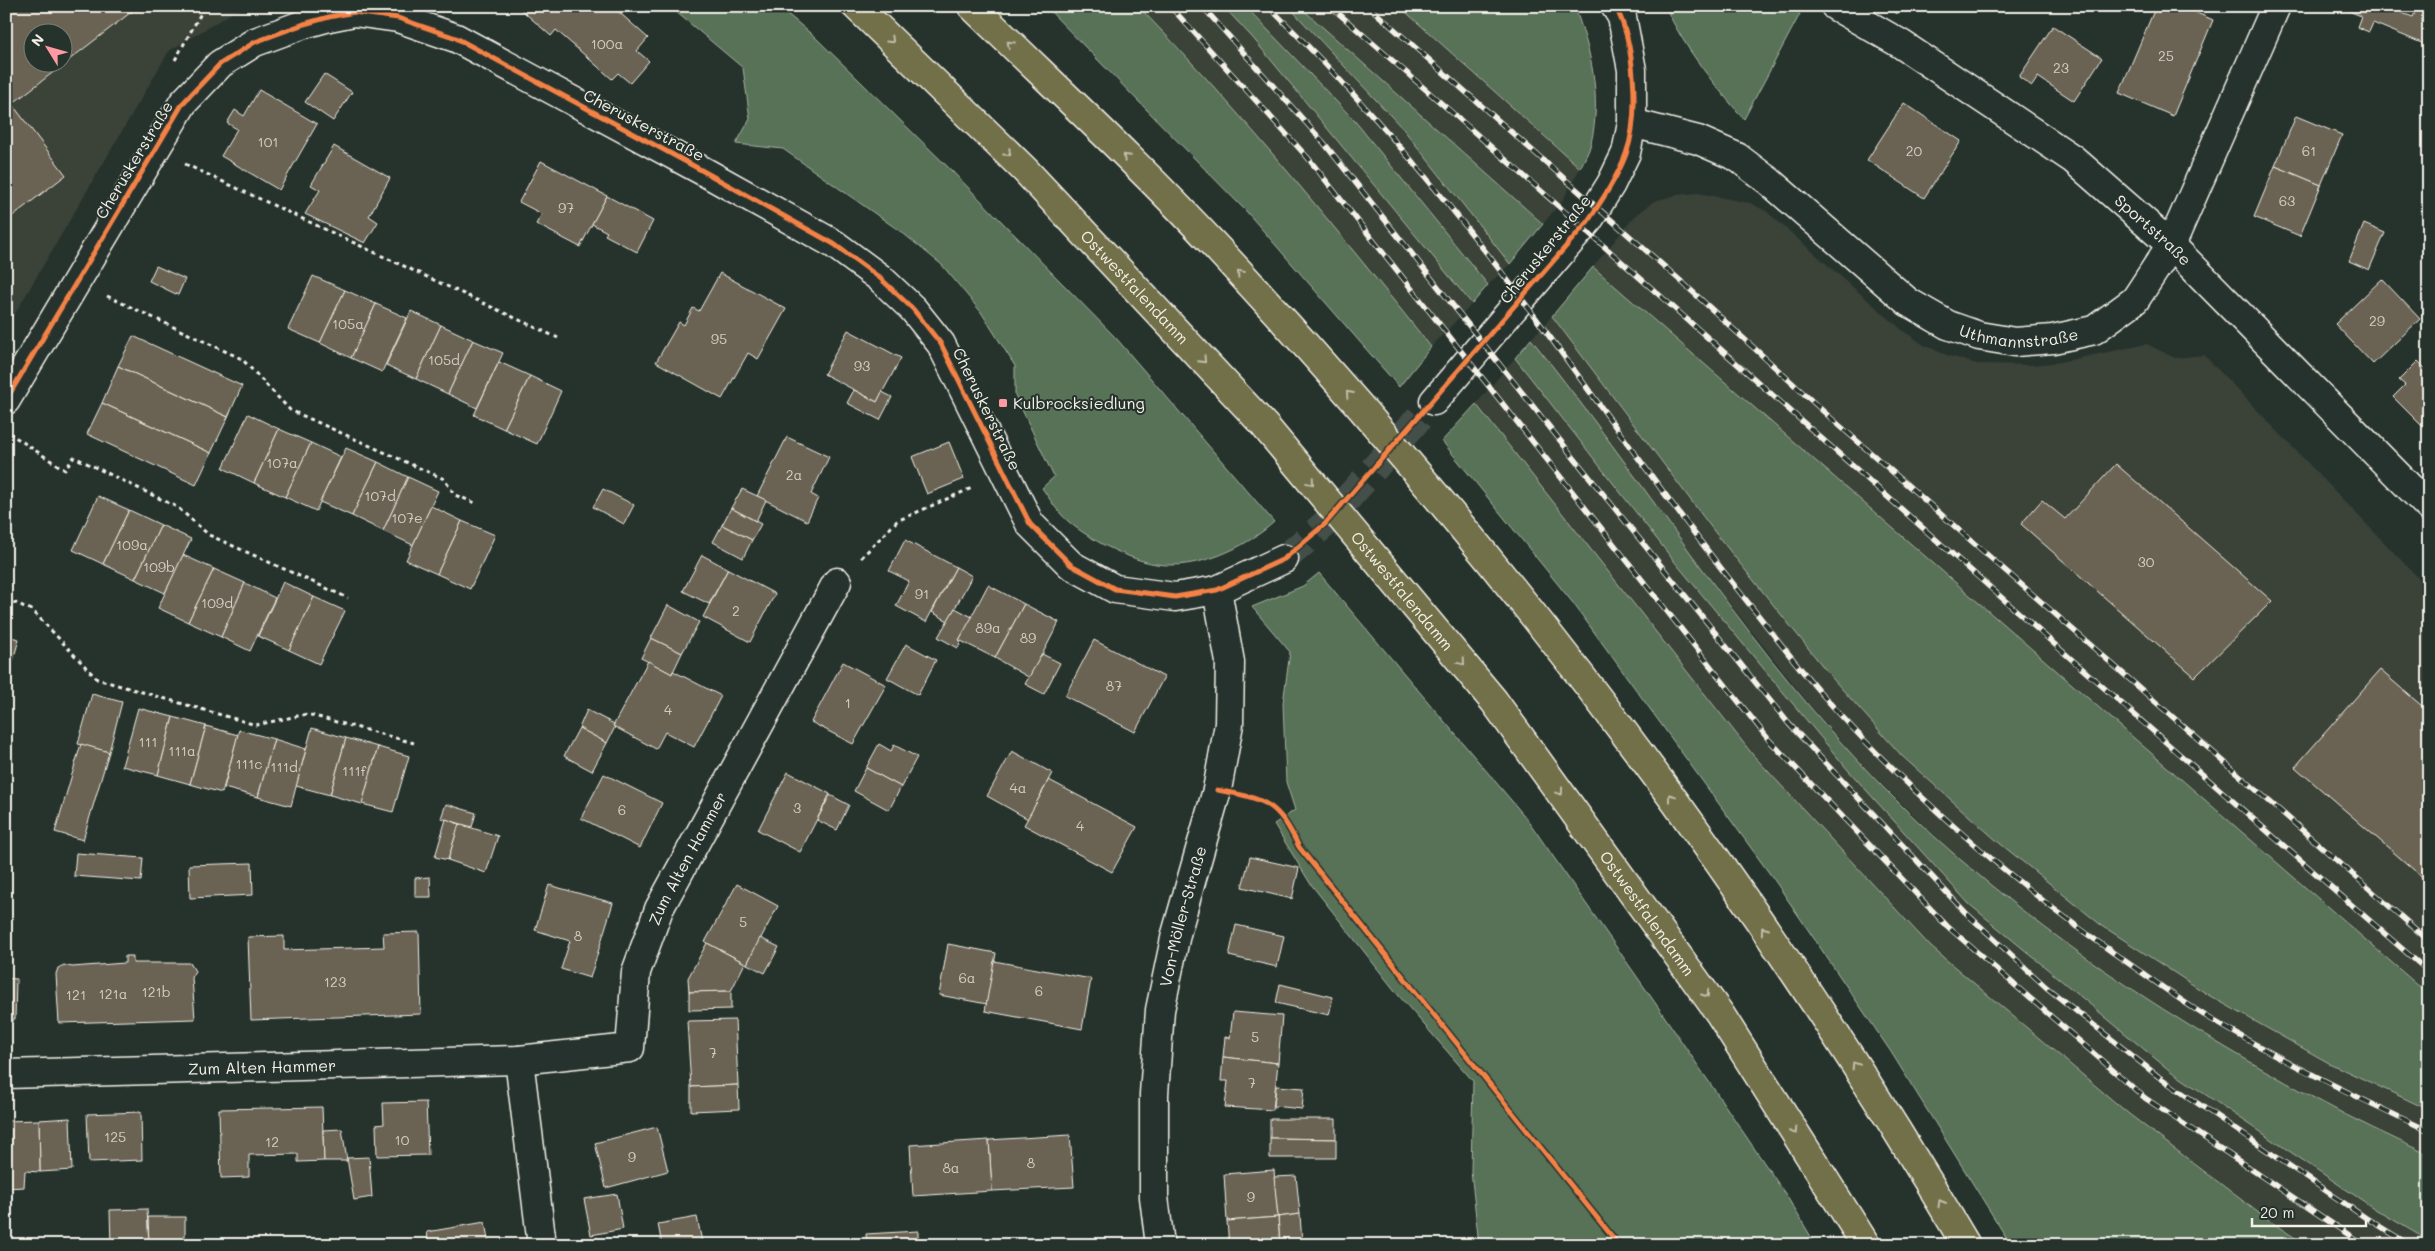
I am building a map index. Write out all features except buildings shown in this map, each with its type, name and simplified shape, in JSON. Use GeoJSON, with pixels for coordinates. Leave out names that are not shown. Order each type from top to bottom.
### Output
{"type":"FeatureCollection","features":[{"type":"Feature","properties":{"kind":"highway","name":"Ostwestfalendamm"},"geometry":{"type":"LineString","coordinates":[[856,6],[1025,170],[1264,425],[1494,701],[1720,1014],[1866,1245]]}},
{"type":"Feature","properties":{"kind":"highway"},"geometry":{"type":"LineString","coordinates":[[972,6],[1215,246],[1382,430],[1467,533],[1565,656],[1685,816],[1810,997],[1910,1150],[1966,1245]]}},
{"type":"Feature","properties":{"kind":"street","name":"Cheruskerstraße"},"geometry":{"type":"LineString","coordinates":[[1434,400],[1588,221],[1611,184],[1626,153],[1632,123],[1632,70],[1622,18],[1615,6]]}},
{"type":"Feature","properties":{"kind":"street","name":"Sportstraße"},"geometry":{"type":"LineString","coordinates":[[1835,6],[1901,44],[2073,159],[2172,245],[2429,506]]}},
{"type":"Feature","properties":{"kind":"street","name":"Uthmannstraße"},"geometry":{"type":"LineString","coordinates":[[1632,123],[1698,140],[1737,157],[1770,182],[1908,302],[1948,325],[1978,336],[2015,342],[2053,339],[2094,330],[2135,300],[2172,245],[2276,6]]}},
{"type":"Feature","properties":{"kind":"street","name":"Cheruskerstraße"},"geometry":{"type":"LineString","coordinates":[[6,400],[183,103],[220,64],[255,42],[353,9],[398,18],[456,38],[834,244],[886,284],[912,309],[941,344],[1030,524],[1071,565],[1079,570],[1116,590],[1175,597],[1218,590],[1284,559]]}},
{"type":"Feature","properties":{"kind":"street","name":"Zum Alten Hammer"},"geometry":{"type":"LineString","coordinates":[[6,1074],[519,1060],[630,1048],[636,972],[659,909],[837,582]]}},
{"type":"Feature","properties":{"kind":"street","name":"Von-Möller-Straße"},"geometry":{"type":"LineString","coordinates":[[1160,1245],[1154,1197],[1154,1094],[1160,1010],[1176,934],[1217,790],[1229,724],[1230,662],[1218,590]]}},
{"type":"Feature","properties":{"kind":"street"},"geometry":{"type":"LineString","coordinates":[[519,1060],[542,1245]]}},
{"type":"Feature","properties":{"kind":"path"},"geometry":{"type":"LineString","coordinates":[[154,149],[558,338]]}},
{"type":"Feature","properties":{"kind":"path"},"geometry":{"type":"LineString","coordinates":[[77,281],[242,359],[290,410],[444,479],[455,494],[478,504]]}},
{"type":"Feature","properties":{"kind":"path"},"geometry":{"type":"LineString","coordinates":[[6,431],[65,470],[74,457],[177,507],[208,535],[348,598]]}},
{"type":"Feature","properties":{"kind":"path"},"geometry":{"type":"LineString","coordinates":[[837,582],[897,521],[1004,473]]}},
{"type":"Feature","properties":{"kind":"path"},"geometry":{"type":"LineString","coordinates":[[6,599],[32,610],[97,680],[256,725],[308,714],[414,743]]}},
{"type":"Feature","properties":{"kind":"shaded area"},"geometry":{"type":"Polygon","coordinates":[[[6,6],[250,6],[232,13],[169,51],[6,329],[6,6]]]}},
{"type":"Feature","properties":{"kind":"shaded area"},"geometry":{"type":"Polygon","coordinates":[[[1138,6],[1223,6],[1252,37],[1472,304],[1431,347],[1274,157],[1183,52],[1138,6]]]}},
{"type":"Feature","properties":{"kind":"shaded area"},"geometry":{"type":"Polygon","coordinates":[[[1245,6],[1288,6],[1404,130],[1510,264],[1488,285],[1354,120],[1245,6]]]}},
{"type":"Feature","properties":{"kind":"shaded area"},"geometry":{"type":"Polygon","coordinates":[[[1299,6],[1399,6],[1580,168],[1564,198],[1543,224],[1299,6]]]}},
{"type":"Feature","properties":{"kind":"shaded area"},"geometry":{"type":"Polygon","coordinates":[[[1698,193],[1750,203],[1766,211],[1902,330],[1924,345],[1949,356],[1977,364],[2033,365],[2060,362],[2147,344],[2175,358],[2204,355],[2429,589],[2429,995],[1593,267],[1635,216],[1654,201],[1677,195],[1698,193]]]}},
{"type":"Feature","properties":{"kind":"shaded area"},"geometry":{"type":"Polygon","coordinates":[[[1552,316],[1717,535],[1833,679],[1902,756],[1997,841],[2210,996],[2329,1063],[2429,1110],[2429,1155],[2320,1102],[2201,1034],[2086,959],[1971,871],[1858,761],[1809,704],[1689,552],[1531,339],[1552,316]]]}},
{"type":"Feature","properties":{"kind":"shaded area"},"geometry":{"type":"Polygon","coordinates":[[[1515,358],[1674,561],[1848,770],[1969,904],[2169,1070],[2375,1209],[2429,1241],[2429,1245],[2306,1245],[2268,1220],[2129,1114],[1931,947],[1753,755],[1476,404],[1515,358]]]}},
{"type":"Feature","properties":{"kind":"green space"},"geometry":{"type":"Polygon","coordinates":[[[669,6],[778,6],[816,38],[948,167],[1116,338],[1274,522],[1249,541],[1234,549],[1188,564],[1172,565],[1149,563],[1121,553],[1102,544],[1064,518],[1042,488],[1054,477],[1015,395],[1015,366],[981,312],[942,265],[904,234],[783,149],[736,144],[750,119],[743,68],[669,6]]]}},
{"type":"Feature","properties":{"kind":"green space"},"geometry":{"type":"Polygon","coordinates":[[[1045,6],[1138,6],[1177,47],[1289,173],[1431,347],[1399,387],[1246,211],[1045,6]]]}},
{"type":"Feature","properties":{"kind":"green space"},"geometry":{"type":"Polygon","coordinates":[[[1223,6],[1245,6],[1354,120],[1488,285],[1472,304],[1252,37],[1223,6]]]}},
{"type":"Feature","properties":{"kind":"green space"},"geometry":{"type":"Polygon","coordinates":[[[1288,6],[1299,6],[1543,224],[1510,264],[1404,130],[1288,6]]]}},
{"type":"Feature","properties":{"kind":"green space"},"geometry":{"type":"Polygon","coordinates":[[[1399,6],[1574,6],[1590,56],[1595,91],[1594,126],[1591,143],[1580,168],[1399,6]]]}},
{"type":"Feature","properties":{"kind":"green space"},"geometry":{"type":"Polygon","coordinates":[[[1665,6],[1787,6],[1800,14],[1744,119],[1700,66],[1681,37],[1665,6]]]}},
{"type":"Feature","properties":{"kind":"green space"},"geometry":{"type":"Polygon","coordinates":[[[1593,267],[2429,995],[2429,1110],[2329,1063],[2210,996],[2101,925],[1997,841],[1902,756],[1833,679],[1717,535],[1552,316],[1593,267]]]}},
{"type":"Feature","properties":{"kind":"green space"},"geometry":{"type":"Polygon","coordinates":[[[1531,339],[1572,391],[1771,659],[1857,760],[1907,811],[1961,860],[2016,905],[2132,989],[2255,1065],[2318,1100],[2429,1155],[2429,1241],[2375,1209],[2169,1070],[1969,904],[1848,770],[1674,561],[1515,358],[1531,339]]]}},
{"type":"Feature","properties":{"kind":"green space"},"geometry":{"type":"Polygon","coordinates":[[[1476,404],[1753,755],[1931,947],[2129,1114],[2268,1220],[2306,1245],[2011,1245],[1891,1052],[1775,881],[1573,603],[1442,441],[1476,404]]]}},
{"type":"Feature","properties":{"kind":"green space"},"geometry":{"type":"Polygon","coordinates":[[[1319,573],[1527,819],[1786,1195],[1816,1245],[1479,1245],[1471,1171],[1473,1081],[1399,996],[1310,883],[1274,824],[1295,810],[1286,782],[1283,703],[1290,652],[1252,607],[1303,586],[1319,573]]]}},
{"type":"Feature","properties":{"kind":"tunnel"},"geometry":{"type":"LineString","coordinates":[[1284,559],[1325,524],[1434,401]]}},
{"type":"Feature","properties":{"kind":"railway"},"geometry":{"type":"LineString","coordinates":[[1170,6],[1308,158],[1769,740],[1947,926],[2145,1098],[2364,1245]]}},
{"type":"Feature","properties":{"kind":"railway"},"geometry":{"type":"LineString","coordinates":[[1202,6],[1324,143],[1574,458],[1789,724],[1965,912],[2046,987],[2159,1077],[2366,1218],[2410,1245]]}},
{"type":"Feature","properties":{"kind":"railway"},"geometry":{"type":"LineString","coordinates":[[1268,6],[1336,75],[1431,184],[1521,298],[1727,576],[1812,683],[1893,769],[1972,842],[2013,876],[2097,941],[2183,1002],[2290,1063],[2429,1131]]}},
{"type":"Feature","properties":{"kind":"railway"},"geometry":{"type":"LineString","coordinates":[[1330,6],[2429,972]]}},
{"type":"Feature","properties":{"kind":"railway"},"geometry":{"type":"LineString","coordinates":[[1368,6],[1683,283],[1824,412],[2429,941]]}},
{"type":"Feature","properties":{"kind":"cycle path"},"geometry":{"type":"LineString","coordinates":[[6,400],[183,103],[220,64],[255,42],[329,17],[354,12],[398,18],[456,38],[834,244],[880,278],[913,309],[941,344],[1030,524],[1071,565],[1115,589],[1175,597],[1217,590],[1284,559],[1325,524],[1588,221],[1618,172],[1626,154],[1633,120],[1634,100],[1631,58],[1622,21],[1615,6]]}},
{"type":"Feature","properties":{"kind":"cycle path"},"geometry":{"type":"LineString","coordinates":[[1217,790],[1258,800],[1276,811],[1284,820],[1299,847],[1619,1245]]}},
{"type":"Feature","properties":{"kind":"place","name":"Kulbrocksiedlung"},"geometry":{"type":"Point","coordinates":[1003,403]}}]}
